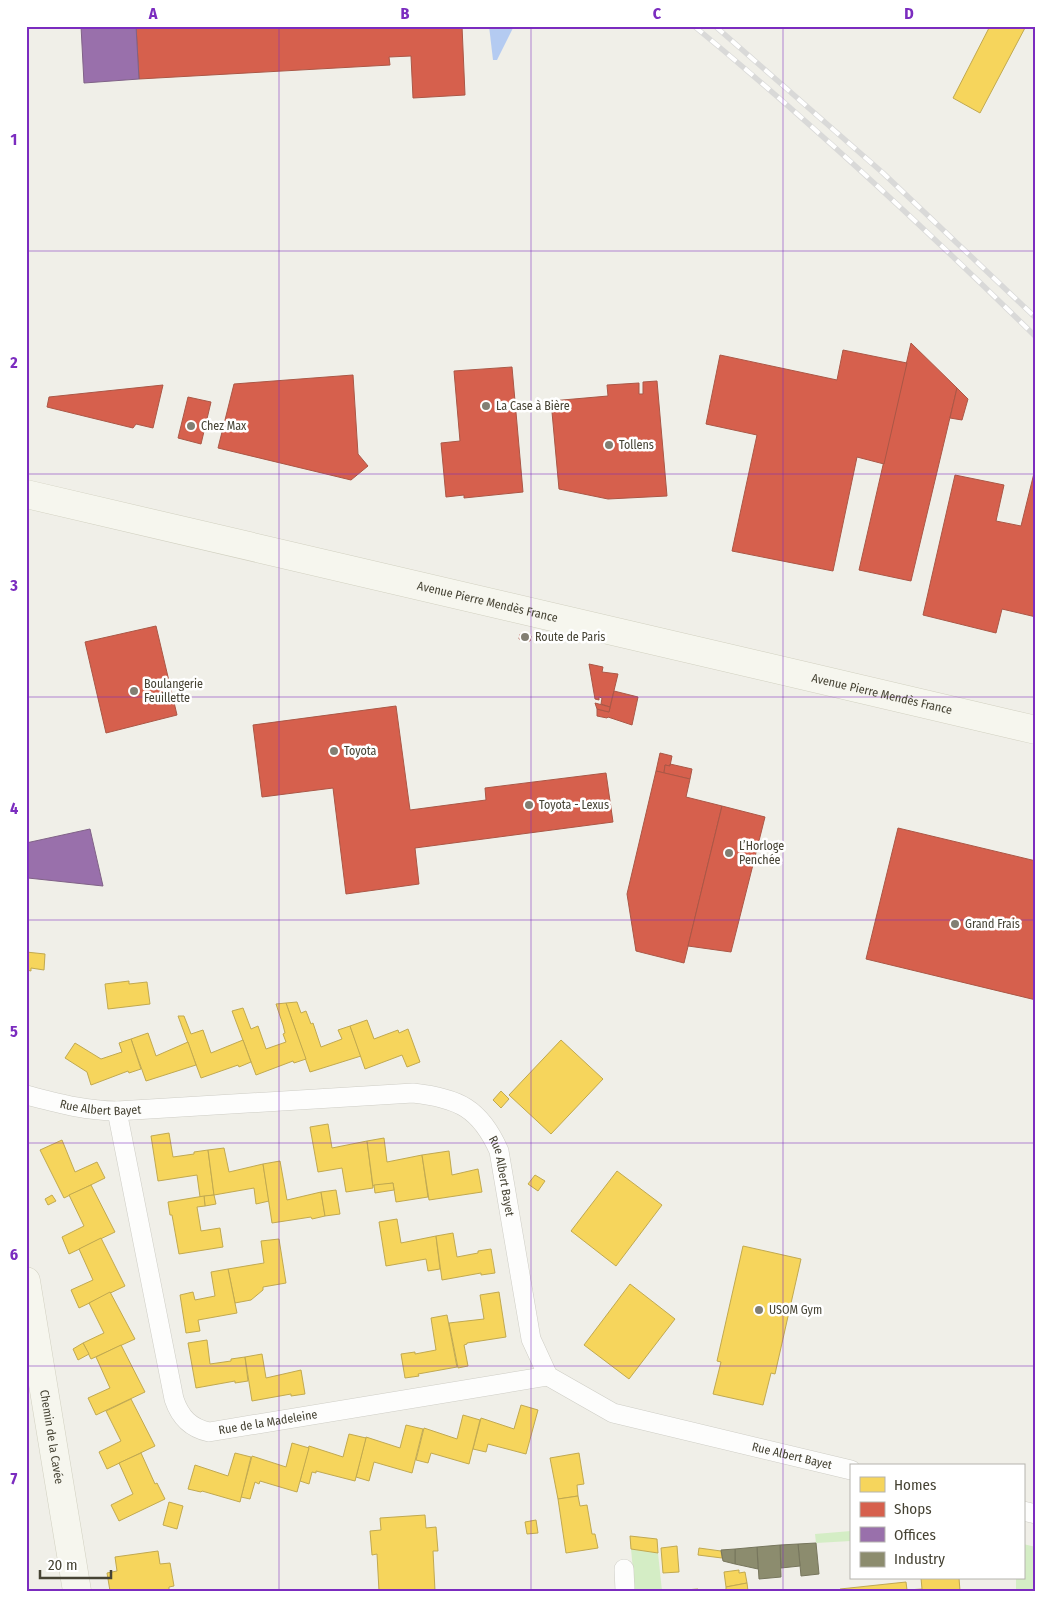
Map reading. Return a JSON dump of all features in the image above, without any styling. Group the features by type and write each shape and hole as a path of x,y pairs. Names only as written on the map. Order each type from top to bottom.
{"main road":[{"name":"Avenue Pierre Mendès France","path":"26,494 1036,730"},
{"name":"Chemin de la Cavée","path":"26,1281 77,1591"}],"street":[{"name":"Rue Albert Bayet","path":"26,1095 97,1111 414,1093 450,1099 467,1108 491,1133 499,1151 531,1339 548,1376 613,1413 850,1470"},
{"name":"Rue de la Madeleine","path":"117,1111 174,1399 179,1413 188,1423 200,1430 209,1432 548,1376"},
{"path":"624,1569 625,1591"}],"green space":[{"path":"850,1531 850,1541 816,1543 815,1534"},
{"path":"1024,1544 1036,1547 1036,1591 1016,1591 1016,1580 1024,1580"},
{"path":"631,1549 658,1553 662,1591 635,1591"}],"water":[{"path":"489,26 514,26 497,60 493,60"}],"building: Homes":[{"path":"990,26 1026,26 980,113 953,98"},
{"path":"26,952 45,954 44,970 31,968 31,971 27,970 26,979"},
{"path":"129,981 129,984 147,982 150,1004 108,1009 105,984"},
{"path":"297,1002 301,1013 306,1011 311,1024 313,1023 321,1047 342,1039 338,1030 350,1026 361,1056 310,1072 286,1003"},
{"path":"286,1003 306,1059 294,1063 293,1061 256,1075 232,1011 243,1008 251,1029 258,1026 266,1049 286,1042 276,1004"},
{"path":"178,1016 184,1016 191,1034 203,1030 211,1053 243,1040 251,1062 201,1078"},
{"path":"367,1020 374,1039 398,1030 399,1033 408,1029 420,1062 407,1067 402,1055 365,1069 350,1026"},
{"path":"148,1033 156,1056 188,1042 196,1065 146,1081 131,1039"},
{"path":"131,1039 141,1069 129,1073 128,1071 91,1085 87,1072 65,1058 75,1043 101,1059 122,1052 119,1043"},
{"path":"561,1040 603,1079 551,1134 509,1095"},
{"path":"501,1091 509,1099 501,1108 493,1100"},
{"path":"328,1124 332,1148 367,1141 373,1188 346,1192 342,1168 318,1172 310,1127"},
{"path":"169,1133 173,1157 208,1150 214,1195 200,1197 197,1175 158,1181 151,1136"},
{"path":"384,1138 387,1162 422,1155 428,1197 396,1202 393,1183 373,1186 367,1141"},
{"path":"62,1140 75,1172 97,1162 105,1178 64,1198 40,1150"},
{"path":"224,1148 229,1172 263,1164 269,1201 256,1204 254,1188 214,1195 208,1150"},
{"path":"449,1151 452,1175 478,1169 482,1192 429,1200 422,1155"},
{"path":"280,1161 287,1200 321,1192 325,1216 272,1223 263,1164"},
{"path":"617,1171 662,1205 616,1266 571,1231"},
{"path":"535,1175 545,1181 538,1191 528,1184"},
{"path":"393,1183 394,1190 375,1193 374,1185"},
{"path":"91,1185 115,1232 69,1254 62,1237 84,1226 69,1195"},
{"path":"336,1190 340,1214 325,1216 321,1192"},
{"path":"52,1195 56,1201 48,1205 45,1199"},
{"path":"214,1195 216,1204 205,1206 204,1196"},
{"path":"204,1196 205,1206 197,1207 201,1231 220,1228 223,1247 179,1254 168,1202"},
{"path":"397,1219 401,1243 436,1236 440,1269 428,1271 426,1259 386,1266 379,1222"},
{"path":"453,1233 457,1257 491,1249 495,1273 481,1275 481,1273 442,1280 436,1236"},
{"path":"101,1238 125,1286 79,1308 71,1290 93,1280 79,1249"},
{"path":"279,1239 286,1283 263,1287 263,1290 251,1300 235,1303 228,1269 264,1263 261,1241"},
{"name":"USOM Gym","path":"743,1246 801,1259 775,1374 771,1373 763,1405 713,1394 721,1362 717,1361"},
{"path":"228,1269 237,1313 198,1320 200,1331 186,1333 180,1295 193,1292 195,1300 215,1296 211,1272"},
{"path":"630,1284 675,1319 629,1379 584,1345"},
{"path":"110,1292 135,1339 91,1359 83,1343 104,1333 89,1303"},
{"path":"499,1292 506,1337 467,1343 464,1345 468,1366 458,1368 449,1323 484,1319 480,1295"},
{"path":"447,1315 457,1367 405,1378 401,1354 415,1352 415,1354 436,1350 431,1318"},
{"path":"207,1340 210,1364 245,1357 248,1381 235,1383 235,1381 196,1388 188,1343"},
{"path":"83,1343 89,1354 78,1360 73,1349"},
{"path":"121,1345 145,1392 96,1415 88,1398 110,1388 96,1357"},
{"path":"262,1354 266,1378 301,1370 305,1394 291,1396 291,1394 252,1401 245,1357"},
{"path":"131,1399 155,1446 107,1469 99,1452 121,1441 106,1411"},
{"path":"521,1405 538,1410 526,1454 488,1444 486,1452 473,1449 481,1418 514,1429"},
{"path":"463,1415 480,1420 469,1464 431,1453 428,1463 416,1460 424,1428 457,1439"},
{"path":"406,1425 423,1429 412,1473 374,1462 369,1481 356,1477 366,1437 400,1448"},
{"path":"349,1434 366,1438 355,1481 316,1471 316,1473 312,1472 309,1484 300,1481 309,1446 343,1457"},
{"path":"292,1443 309,1448 297,1492 260,1481 259,1484 255,1482 250,1499 241,1497 252,1456 286,1467"},
{"path":"141,1453 155,1484 157,1483 165,1499 119,1521 111,1505 133,1494 119,1463"},
{"path":"235,1453 251,1457 240,1502 188,1489 195,1465 228,1476"},
{"path":"579,1453 584,1484 577,1485 578,1496 558,1499 550,1458"},
{"path":"578,1496 580,1506 587,1505 592,1534 595,1534 598,1548 566,1553 558,1499"},
{"path":"169,1502 183,1506 177,1529 163,1525"},
{"path":"425,1515 426,1528 436,1527 438,1551 433,1551 435,1591 379,1591 377,1554 372,1555 370,1531 381,1530 380,1518"},
{"path":"536,1520 538,1533 527,1534 525,1522"},
{"path":"630,1536 657,1539 658,1553 631,1549"},
{"path":"677,1546 679,1572 663,1573 661,1548"},
{"path":"699,1548 721,1551 722,1558 698,1555"},
{"path":"158,1551 160,1564 170,1563 174,1586 169,1587 169,1591 110,1591 107,1573 117,1571 115,1557"},
{"path":"739,1570 739,1573 745,1572 747,1583 726,1587 724,1572"},
{"path":"921,1580 959,1580 960,1591 840,1591 840,1589 906,1582 907,1590 922,1589"},
{"path":"747,1583 748,1591 726,1591 726,1587"},
{"path":"698,1589 698,1591 672,1591"}],"building: Shops":[{"path":"136,26 462,26 465,95 413,98 411,56 389,57 390,65 139,79"},
{"path":"911,343 957,388 911,581 859,570"},
{"path":"843,350 907,363 884,464 857,457 833,571 732,551 757,435 706,424 720,355 837,380"},
{"name":"La Case à Bière","path":"512,367 523,492 464,498 464,495 446,497 441,443 460,441 454,371"},
{"path":"353,375 358,454 368,466 351,480 218,448 234,384"},
{"name":"Tollens","path":"657,381 667,496 608,499 559,489 551,401 608,396 607,385 639,383 639,394 643,394 643,382"},
{"path":"163,385 153,428 136,424 133,428 47,407 49,397"},
{"path":"957,388 968,399 962,420 950,418"},
{"path":"188,397 211,402 201,444 178,438"},
{"path":"1036,465 1036,617 1002,609 996,633 923,615 955,475 1004,485 996,521 1021,526"},
{"name":"Boulangerie Feuillette","path":"156,626 177,715 106,733 85,642"},
{"name":"Route de Paris","path":"520,634 531,636 530,641 519,639"},
{"path":"589,664 603,667 602,672 618,674 610,707 601,704 602,698 599,697 599,700 595,699"},
{"path":"614,691 638,697 632,725 608,717 597,716 597,709 609,712"},
{"path":"595,703 610,707 609,712 597,709"},
{"name":"Toyota - Lexus","path":"396,706 410,810 486,800 485,788 606,773 613,822 415,848 419,884 346,894 333,788 262,797 253,725"},
{"path":"660,753 672,756 670,766 665,765 664,773 656,771"},
{"path":"670,764 692,769 690,779 664,773 665,765 670,766"},
{"path":"656,771 690,779 686,797 722,806 684,963 636,951 627,894"},
{"path":"722,806 765,817 731,952 688,946"},
{"name":"Grand Frais","path":"898,828 1036,861 1036,1000 866,959"}],"building: Offices":[{"path":"81,26 136,26 139,79 84,83"},
{"path":"90,829 103,886 28,878 26,843"}],"building: Industry":[{"path":"816,1543 819,1574 801,1576 798,1544"},
{"path":"798,1544 800,1566 781,1568 780,1545"},
{"path":"780,1545 781,1577 759,1579 757,1547"},
{"path":"757,1547 758,1569 735,1564 735,1549"},
{"path":"735,1549 735,1564 723,1561 721,1550"}],"railway":[{"path":"694,26 868,178 1036,337"},
{"path":"715,26 883,173 1036,318"}],"place":[{"name":"La Case à Bière","path":"486,406"},
{"name":"Chez Max","path":"191,426"},
{"name":"Tollens","path":"609,445"},
{"name":"Route de Paris","path":"525,637"},
{"name":"Boulangerie Feuillette","path":"134,691"},
{"name":"Toyota","path":"334,751"},
{"name":"Toyota - Lexus","path":"529,805"},
{"name":"L’Horloge Penchée","path":"729,853"},
{"name":"Grand Frais","path":"955,924"},
{"name":"USOM Gym","path":"759,1310"}]}
